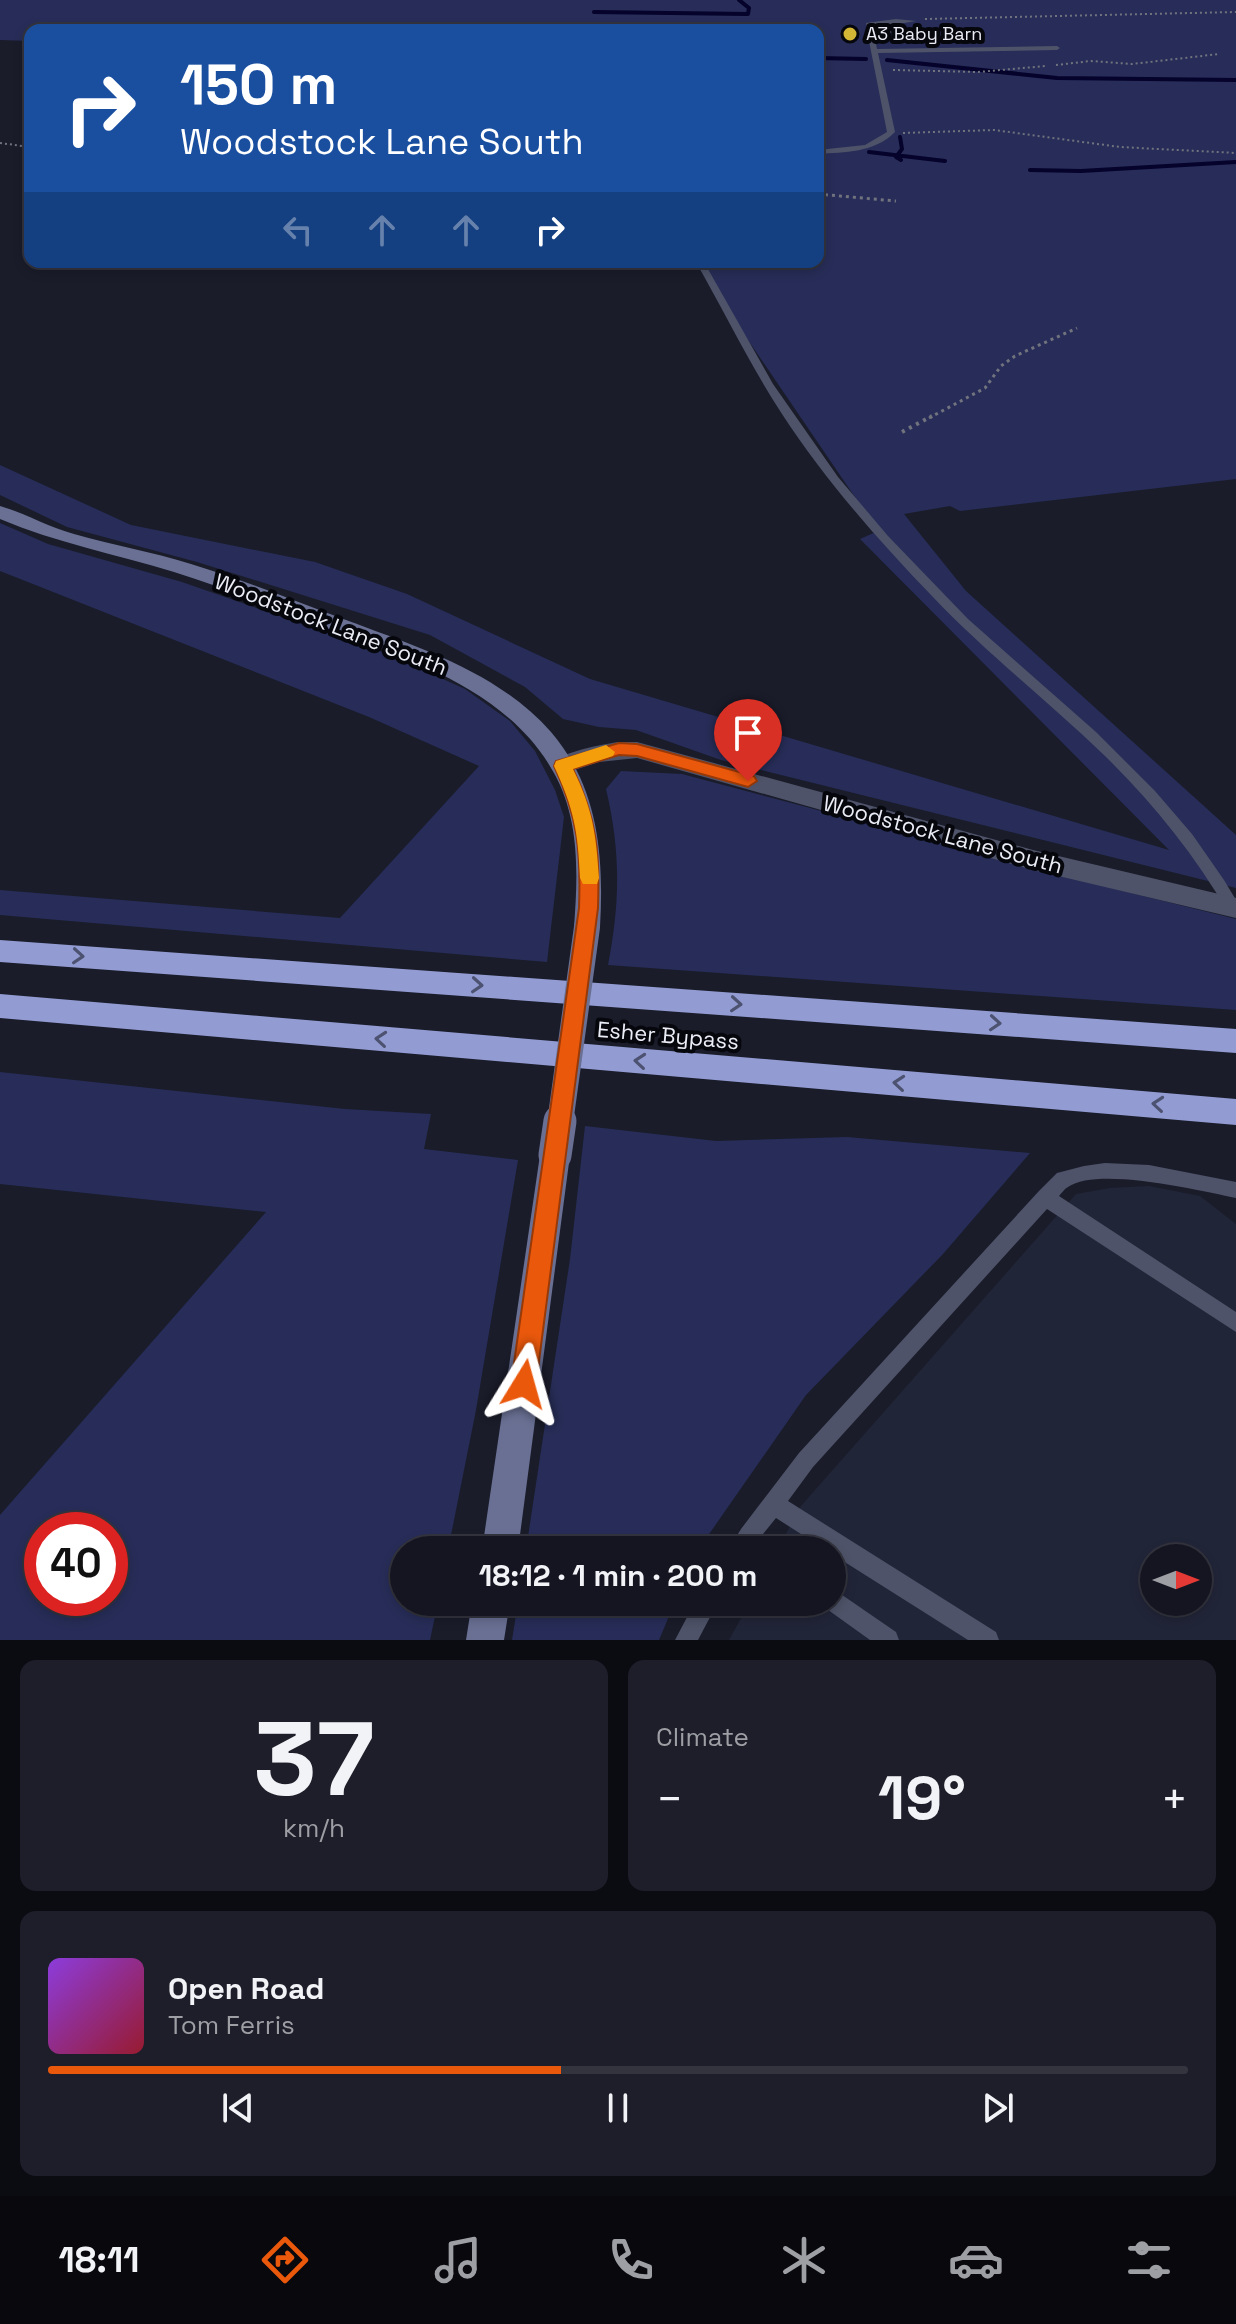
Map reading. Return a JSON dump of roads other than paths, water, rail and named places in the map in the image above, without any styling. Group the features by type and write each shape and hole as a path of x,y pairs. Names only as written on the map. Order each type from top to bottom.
{"highway":[{"name":"Esher Bypass","path":"0,951 1236,1041"},
{"name":"Esher Bypass","path":"0,1006 1236,1112"}],"street":[{"name":"Woodstock Lane South","path":"0,512 55,535 164,562 412,651 457,673 502,701 542,737 562,766 593,754 619,749 637,750 1033,860 1235,908"},
{"path":"502,1536 587,927 590,859 587,828 578,798 562,766"},
{"path":"485,1640 489,1616"}],"lane":[{"path":"870,39 892,31 896,21"},
{"path":"824,151 882,143 891,132 869,23 913,21"},
{"path":"874,51 1057,48"},
{"path":"703,268 768,385 832,475 884,540 967,625 1093,737 1212,868 1235,908"},
{"path":"749,1536 806,1460 1063,1179 1089,1170 1162,1177 1236,1190"},
{"path":"1045,1197 1236,1323"},
{"path":"773,1504 988,1640"},
{"path":"846,1609 888,1640"},
{"path":"686,1640 699,1616"}],"waterway":[{"path":"594,12 748,14 749,8 739,0"},
{"path":"824,58 866,59"},
{"path":"887,60 1057,78 1236,80"},
{"path":"897,155 902,149 900,137"},
{"path":"869,152 897,155"},
{"path":"897,155 945,161"},
{"path":"897,155 901,160"},
{"path":"1030,170 1081,171 1236,162"}],"place":[{"name":"A3 Baby Barn","path":"850,34"}]}
